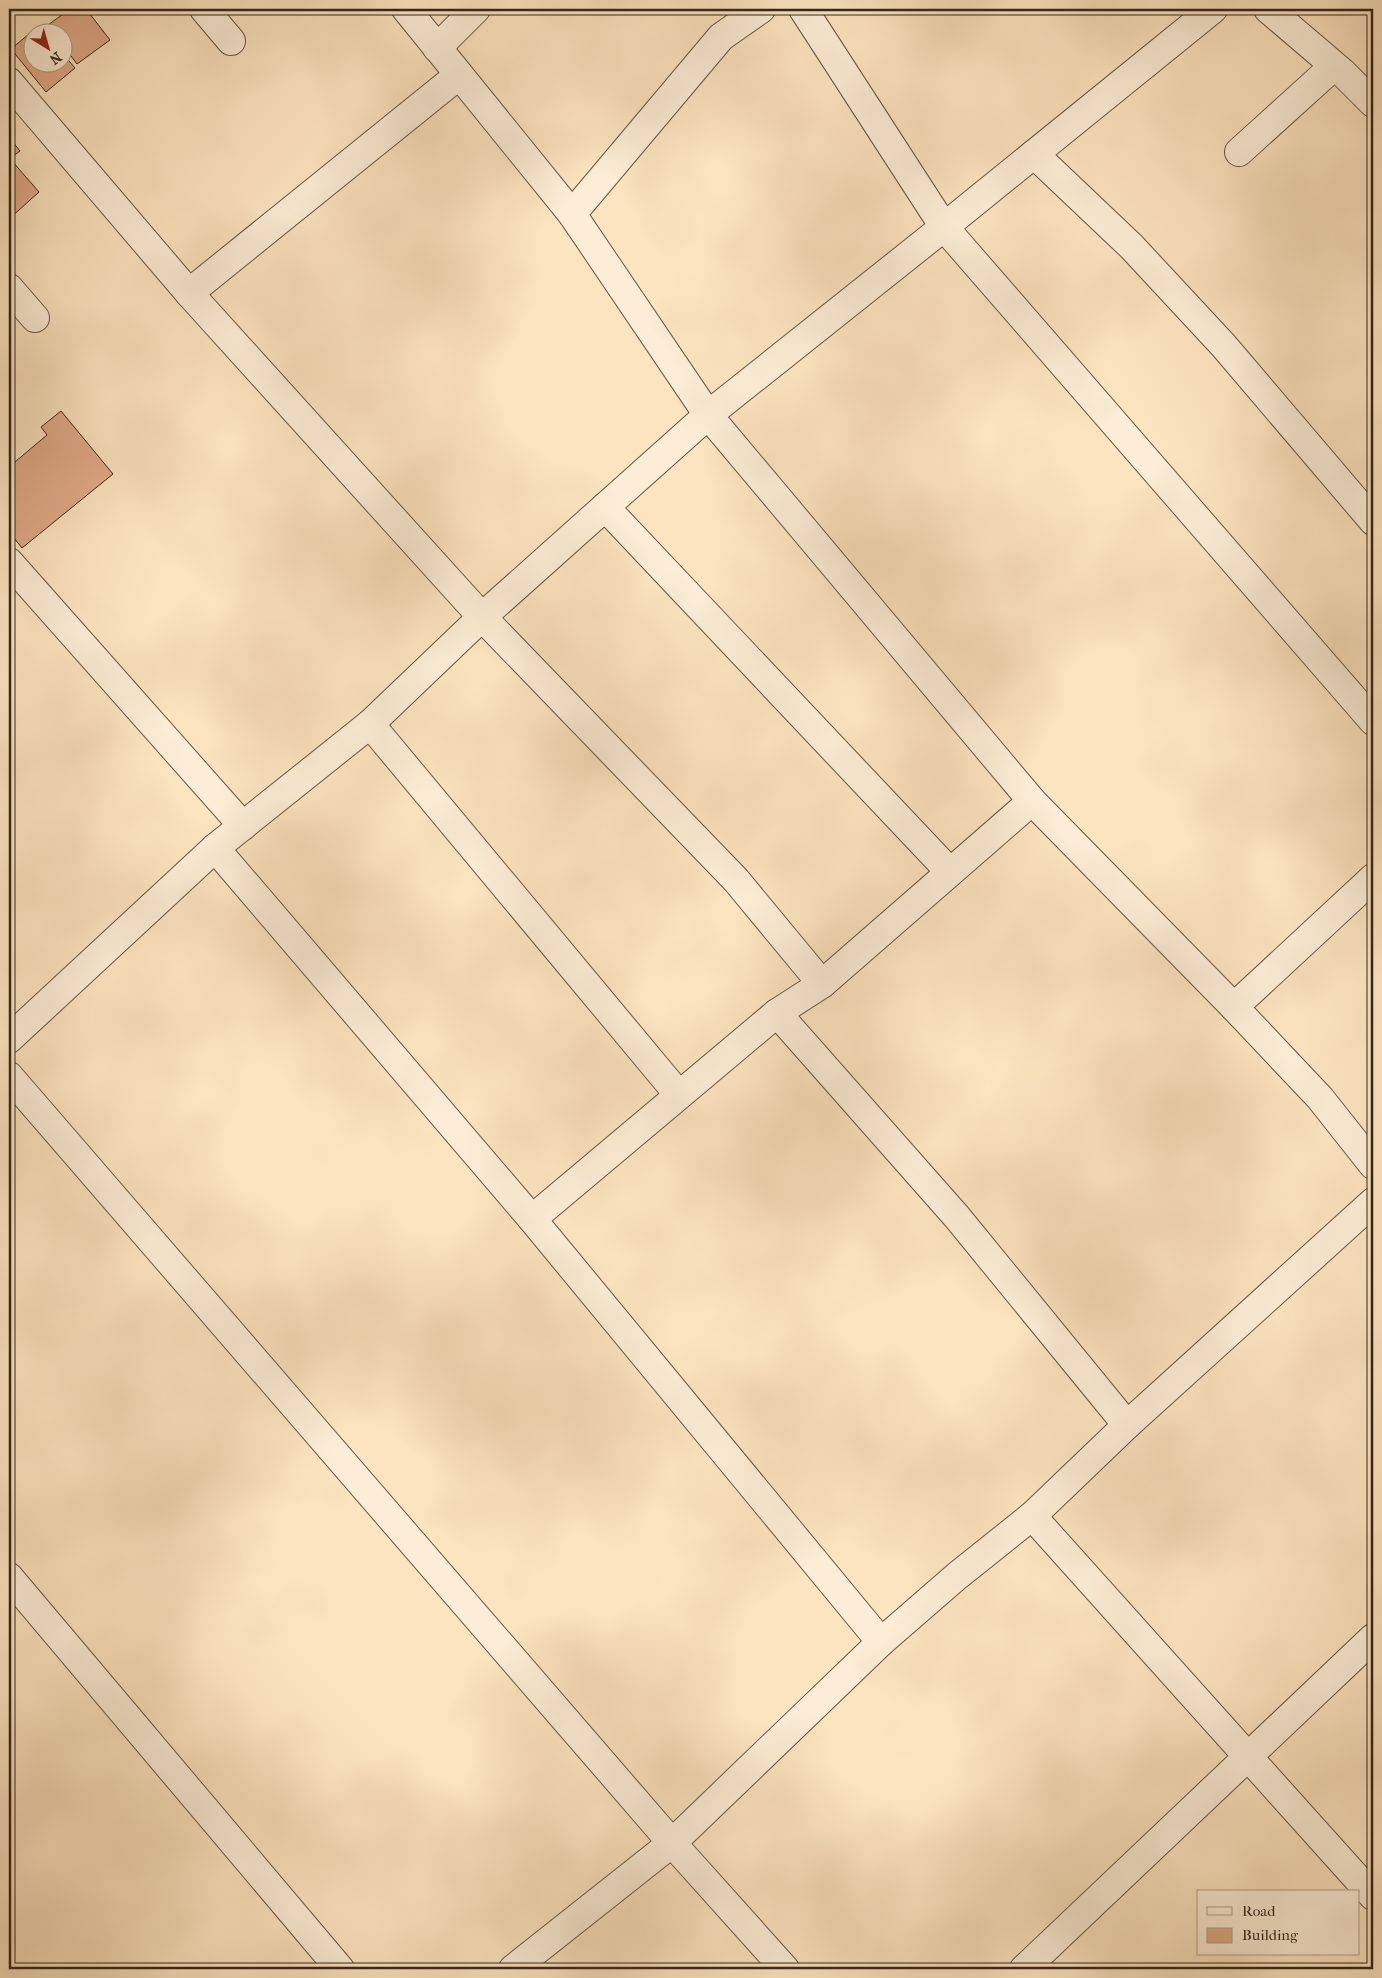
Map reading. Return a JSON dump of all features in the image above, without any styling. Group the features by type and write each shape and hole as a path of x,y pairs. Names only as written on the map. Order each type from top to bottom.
{"street":[{"path":"204,9 232,41"},
{"path":"406,9 572,214 708,415 1032,801 1234,1007 1320,1098 1373,1165"},
{"path":"437,48 476,9"},
{"path":"572,214 721,37 761,9"},
{"path":"804,9 944,227 1373,721"},
{"path":"9,1038 215,848 370,724 482,616 708,415 1213,9"},
{"path":"1268,9 1334,66 1373,103"},
{"path":"1239,152 1334,66"},
{"path":"189,293 459,75"},
{"path":"9,82 189,293 482,616 736,880 822,984"},
{"path":"1034,154 1132,247 1224,346 1373,521"},
{"path":"9,288 35,318"},
{"path":"605,507 950,872"},
{"path":"9,562 243,826"},
{"path":"370,724 679,1095"},
{"path":"532,1219 777,1013 822,984 1032,801"},
{"path":"215,848 532,1219 881,1642"},
{"path":"1234,1007 1373,878"},
{"path":"777,1013 957,1217 1127,1425"},
{"path":"9,1076 672,1843 785,1969"},
{"path":"513,1969 672,1843 881,1642 957,1576 1032,1516 1127,1425 1373,1202"},
{"path":"1032,1516 1373,1896"},
{"path":"9,1577 340,1969"},
{"path":"1024,1969 1373,1638"}],"building":[{"path":"70,9 86,9 110,40 77,64 72,57 72,22 52,22"},
{"path":"22,40 22,63 11,49"},
{"path":"30,72 70,72 46,92"},
{"path":"9,137 20,151 9,159"},
{"path":"12,161 39,192 9,219 9,164"},
{"path":"61,411 113,474 22,548 9,532 9,489 14,485 9,479 14,473 9,467 47,435 41,427"}]}
